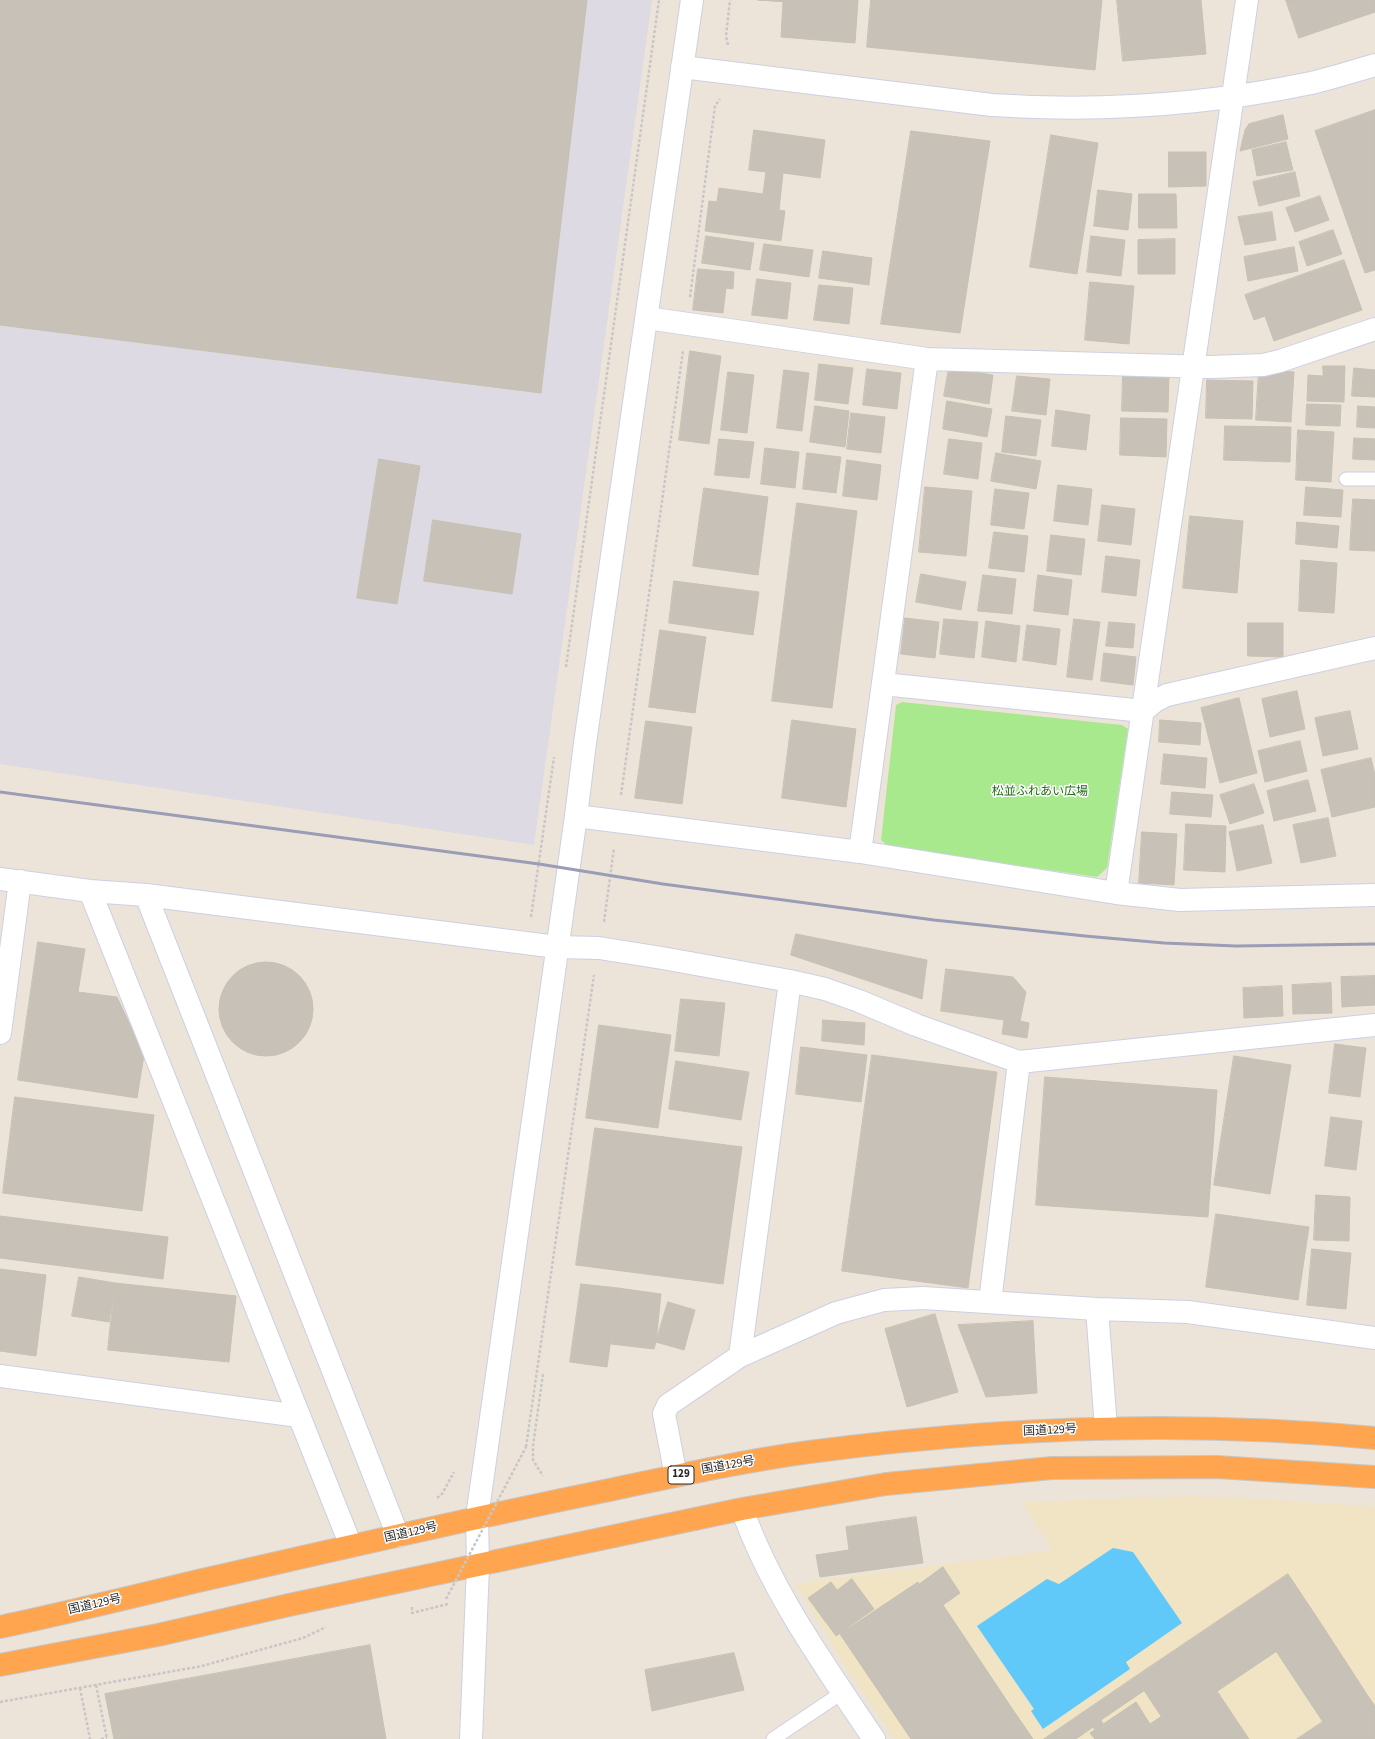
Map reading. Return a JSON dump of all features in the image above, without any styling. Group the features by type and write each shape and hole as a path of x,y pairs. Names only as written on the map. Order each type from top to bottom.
{"highway":[{"name":"国道129号","path":"0,1627 477,1517 676,1476 806,1452 986,1434 1106,1428 1218,1429 1327,1433 1375,1438"},
{"path":"0,1665 158,1635 288,1605 742,1509 886,1484 1052,1468 1217,1466 1375,1476"}],"street":[{"path":"471,1739 478,1566 477,1517 576,816 586,735 692,0"},
{"path":"1116,893 1247,0"},
{"path":"682,67 992,105 1037,108 1125,107 1233,97 1312,82 1375,65"},
{"path":"647,318 927,359 1193,365 1211,367 1263,365 1298,356 1375,329"},
{"path":"860,852 927,359"},
{"path":"883,684 1143,711 1155,701 1167,695 1375,648"},
{"path":"576,816 860,852 1116,893 1180,900 1375,895"},
{"path":"0,1033 10,880 90,891 146,895 557,947 599,948 790,981 825,989 852,998 916,1025 1019,1062 1375,1025"},
{"path":"90,891 351,1546"},
{"path":"146,895 398,1536"},
{"path":"740,1356 790,981"},
{"path":"990,1302 1019,1062"},
{"path":"676,1476 664,1414 668,1405 740,1356 836,1313 884,1300 923,1298 1098,1309 1188,1312 1375,1338"},
{"path":"1098,1309 1106,1428"},
{"path":"0,1376 299,1416"},
{"path":"742,1509 761,1556 790,1611 874,1739"}],"lane":[{"path":"1346,479 1375,479"},
{"path":"773,1739 843,1692"}],"path":[{"path":"566,671 659,0"},
{"path":"730,0 726,42 732,50"},
{"path":"689,304 716,106 721,98"},
{"path":"603,927 684,346"},
{"path":"531,919 555,749"},
{"path":"446,1599 526,1447 594,973 598,969"},
{"path":"543,1374 533,1446 534,1460 543,1476"},
{"path":"439,1599 454,1596"},
{"path":"408,1605 416,1603"},
{"path":"412,1613 449,1604"},
{"path":"0,1702 202,1666 303,1638 328,1626"},
{"path":"96,1685 107,1738 101,1739"},
{"path":"80,1688 90,1739"}],"shaded area":[{"path":"0,0 652,0 534,845 0,764"},
{"path":"1190,1496 1279,1500 1375,1507 1375,1739 895,1739 849,1672 796,1584 1053,1550 1024,1507 1024,1502"}],"green space":[{"name":"松並ふれあい広場","path":"902,702 1122,725 1128,729 1107,868 1097,877 889,847 881,840 896,705"}],"water":[{"path":"1113,1548 1133,1552 1182,1623 1126,1662 1130,1669 1043,1729 1031,1711 1034,1709 977,1626 1047,1579 1059,1584"}],"building":[{"path":"0,0 587,0 541,393 0,325"},
{"path":"758,0 858,0 855,43 781,37 783,2"},
{"path":"871,0 1102,0 1095,70 867,47"},
{"path":"1117,0 1201,0 1206,54 1123,61"},
{"path":"1286,0 1375,0 1375,12 1299,38"},
{"path":"1375,110 1375,270 1365,273 1315,131"},
{"path":"1283,115 1288,139 1240,151 1245,130 1249,124"},
{"path":"754,130 825,140 820,178 783,173 779,210 785,211 781,241 705,231 709,201 717,202 719,188 763,194 766,172 749,170"},
{"path":"911,131 990,141 960,333 881,324"},
{"path":"1051,135 1098,143 1077,274 1030,267"},
{"path":"1286,142 1293,170 1257,176 1252,150"},
{"path":"1169,152 1206,152 1206,186 1169,187"},
{"path":"1295,172 1300,196 1259,206 1253,182"},
{"path":"1098,190 1132,194 1128,230 1094,226"},
{"path":"1139,194 1176,194 1177,228 1139,228"},
{"path":"1320,196 1329,220 1295,232 1286,208"},
{"path":"1272,212 1276,240 1245,245 1238,217"},
{"path":"1333,230 1342,254 1307,266 1299,242"},
{"path":"706,236 754,243 750,270 702,263"},
{"path":"1091,236 1125,240 1121,276 1087,272"},
{"path":"1175,239 1175,274 1138,274 1138,240"},
{"path":"764,244 813,250 809,277 760,270"},
{"path":"1294,247 1298,271 1248,281 1244,257"},
{"path":"823,251 872,258 869,285 819,278"},
{"path":"1344,260 1362,310 1274,341 1265,316 1254,320 1245,295"},
{"path":"698,269 734,272 733,289 726,288 723,313 693,310"},
{"path":"757,279 791,283 787,319 752,315"},
{"path":"1090,282 1134,286 1129,344 1085,340"},
{"path":"819,285 853,288 849,324 814,320"},
{"path":"690,351 721,356 709,444 679,440"},
{"path":"819,364 853,368 848,404 815,400"},
{"path":"1323,366 1345,366 1344,402 1307,401 1308,375 1323,376"},
{"path":"949,368 993,375 989,404 944,396"},
{"path":"1354,368 1375,370 1375,397 1352,396"},
{"path":"867,369 901,373 897,409 863,405"},
{"path":"1259,369 1294,372 1291,422 1256,420"},
{"path":"784,370 809,373 802,431 777,428"},
{"path":"728,372 754,375 747,433 721,430"},
{"path":"1123,373 1169,374 1168,412 1122,411"},
{"path":"1017,376 1050,379 1046,415 1012,411"},
{"path":"1207,380 1253,381 1252,419 1206,418"},
{"path":"947,401 992,409 987,437 943,429"},
{"path":"1307,404 1341,405 1340,426 1306,425"},
{"path":"815,406 849,411 845,447 810,442"},
{"path":"1358,406 1375,407 1375,428 1357,427"},
{"path":"1056,410 1090,415 1086,450 1052,446"},
{"path":"851,413 885,417 881,453 847,449"},
{"path":"1006,416 1041,420 1036,456 1002,452"},
{"path":"1121,418 1167,419 1166,457 1120,455"},
{"path":"1225,426 1291,427 1290,462 1224,460"},
{"path":"1298,430 1334,432 1331,482 1296,480"},
{"path":"1354,438 1375,439 1375,460 1353,459"},
{"path":"719,439 754,442 749,478 715,475"},
{"path":"949,439 982,443 978,479 944,474"},
{"path":"765,448 799,452 795,488 761,484"},
{"path":"807,453 841,457 836,493 803,489"},
{"path":"996,453 1041,461 1036,489 991,481"},
{"path":"379,459 420,466 397,604 357,598"},
{"path":"847,460 881,465 877,500 843,496"},
{"path":"1058,485 1092,489 1088,525 1054,521"},
{"path":"925,487 972,491 966,556 919,552"},
{"path":"1306,487 1343,490 1341,517 1304,515"},
{"path":"704,488 768,497 758,575 693,566"},
{"path":"995,489 1029,493 1024,529 991,525"},
{"path":"1353,499 1375,500 1375,551 1350,550"},
{"path":"797,503 857,511 832,708 772,701"},
{"path":"1102,505 1135,509 1131,545 1098,541"},
{"path":"1190,516 1243,521 1237,593 1183,588"},
{"path":"433,520 521,534 512,594 424,581"},
{"path":"1297,522 1339,526 1337,548 1296,544"},
{"path":"994,532 1028,536 1024,572 989,568"},
{"path":"1051,535 1085,539 1081,575 1047,571"},
{"path":"1106,556 1140,560 1136,596 1102,592"},
{"path":"1301,560 1337,563 1334,613 1299,611"},
{"path":"921,574 966,582 961,610 916,602"},
{"path":"983,575 1016,579 1012,614 978,611"},
{"path":"1038,575 1072,580 1068,615 1034,611"},
{"path":"674,581 759,592 753,635 669,623"},
{"path":"905,618 939,622 935,658 901,654"},
{"path":"944,619 978,622 974,658 940,654"},
{"path":"1074,619 1100,622 1092,680 1067,677"},
{"path":"986,621 1020,626 1016,662 982,657"},
{"path":"1109,622 1135,624 1133,648 1106,646"},
{"path":"1248,623 1283,623 1283,657 1248,656"},
{"path":"1027,625 1060,629 1056,665 1023,660"},
{"path":"660,630 706,637 695,713 649,707"},
{"path":"1104,653 1136,657 1133,685 1101,681"},
{"path":"1297,691 1305,729 1270,737 1262,699"},
{"path":"1239,698 1257,773 1220,783 1201,708"},
{"path":"1350,711 1358,749 1323,756 1315,718"},
{"path":"792,720 856,729 846,807 782,798"},
{"path":"1160,720 1201,723 1200,745 1159,742"},
{"path":"646,721 692,727 682,804 635,798"},
{"path":"1300,741 1307,771 1265,782 1258,751"},
{"path":"1164,754 1207,758 1205,788 1161,784"},
{"path":"1371,758 1375,775 1375,807 1332,817 1321,770"},
{"path":"1308,780 1316,811 1274,821 1267,791"},
{"path":"1254,784 1264,813 1230,824 1220,795"},
{"path":"1172,792 1213,795 1211,817 1170,814"},
{"path":"1328,818 1336,856 1301,863 1293,825"},
{"path":"1186,824 1226,826 1225,872 1184,870"},
{"path":"1263,825 1272,863 1237,871 1229,832"},
{"path":"1142,832 1177,834 1174,885 1139,883"},
{"path":"796,934 927,960 922,999 791,955"},
{"path":"38,942 85,949 78,992 117,997 144,1055 137,1098 18,1080"},
{"path":"266,962 284,965 299,976 310,991 313,1009 310,1027 299,1042 284,1053 266,1056 248,1053 233,1042 222,1027 219,1009 222,991 233,976 248,965"},
{"path":"946,969 1013,977 1026,992 1020,1021 1029,1023 1027,1038 1002,1034 1004,1020 941,1011"},
{"path":"1375,976 1375,1005 1342,1007 1341,977"},
{"path":"1331,983 1332,1013 1293,1014 1292,985"},
{"path":"1282,986 1283,1016 1244,1018 1243,988"},
{"path":"681,999 725,1003 719,1056 675,1051"},
{"path":"823,1020 865,1023 864,1045 822,1041"},
{"path":"599,1025 671,1035 658,1128 586,1118"},
{"path":"1335,1044 1366,1048 1360,1097 1329,1093"},
{"path":"801,1047 867,1055 861,1102 796,1094"},
{"path":"872,1055 997,1072 968,1288 842,1271"},
{"path":"1234,1056 1291,1065 1270,1194 1214,1185"},
{"path":"676,1061 749,1072 741,1120 669,1109"},
{"path":"1045,1077 1217,1090 1208,1217 1036,1205"},
{"path":"15,1097 154,1115 142,1211 3,1193"},
{"path":"1331,1117 1362,1121 1356,1170 1325,1166"},
{"path":"595,1128 742,1147 723,1284 576,1265"},
{"path":"1316,1195 1350,1197 1349,1241 1314,1240"},
{"path":"1216,1214 1309,1227 1298,1300 1206,1287"},
{"path":"0,1216 168,1237 163,1279 0,1258"},
{"path":"1312,1249 1351,1253 1346,1309 1307,1305"},
{"path":"0,1269 46,1275 36,1356 0,1351"},
{"path":"79,1277 115,1283 109,1322 72,1316"},
{"path":"115,1283 236,1296 229,1362 108,1350"},
{"path":"581,1284 618,1288 607,1367 570,1362"},
{"path":"618,1288 661,1294 654,1349 611,1344"},
{"path":"668,1302 695,1310 684,1350 656,1342"},
{"path":"935,1314 958,1392 907,1407 885,1329"},
{"path":"1033,1321 1037,1393 986,1397 958,1325"},
{"path":"916,1517 923,1563 820,1577 816,1555 849,1550 846,1527"},
{"path":"943,1567 960,1593 943,1605 1009,1704 1003,1708 1005,1711 1002,1713 1012,1727 999,1736 1001,1739 911,1739 840,1634"},
{"path":"1288,1574 1320,1622 1167,1725 1135,1677"},
{"path":"852,1579 874,1609 836,1636 808,1598 831,1582 837,1590"},
{"path":"1320,1622 1366,1693 1323,1722 1276,1651"},
{"path":"370,1645 386,1739 114,1739 105,1694"},
{"path":"734,1653 744,1690 652,1711 645,1670"},
{"path":"1135,1677 1145,1690 1101,1720 1103,1724 1095,1730 1093,1727 1076,1739 1044,1739"},
{"path":"1217,1691 1249,1739 1229,1739 1204,1700"},
{"path":"1366,1693 1375,1706 1375,1739 1297,1739"},
{"path":"1204,1700 1229,1739 1095,1739 1090,1733 1136,1702 1150,1724 1162,1716 1167,1725"},
{"path":"1009,1704 1033,1739 1001,1739 999,1736 1012,1727 1002,1713 1005,1711 1003,1708"}],"railway":[{"path":"0,792 539,864 663,884 934,920 1164,943 1236,946 1375,944"}]}
